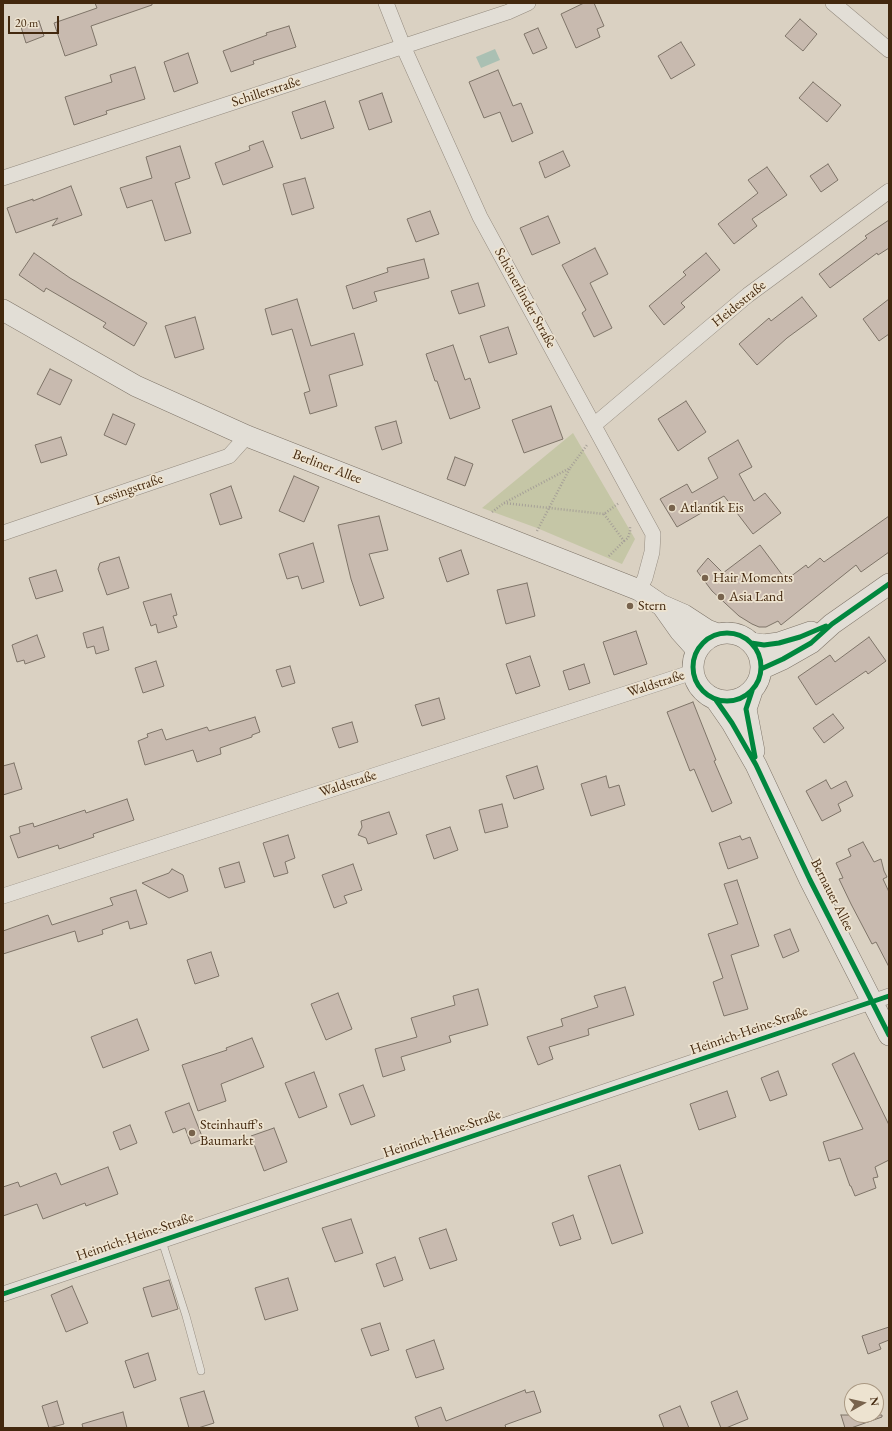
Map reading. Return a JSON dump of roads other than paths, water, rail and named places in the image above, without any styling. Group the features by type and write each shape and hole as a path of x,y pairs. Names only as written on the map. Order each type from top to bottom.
{"main road":[{"name":"Berliner Allee","path":"3,310 136,386 247,436 639,590 661,605 684,615 707,630 718,634"},
{"path":"761,669 783,659 811,643 832,624 889,584"},
{"name":"Berliner Allee","path":"661,605 680,631 697,650"},
{"path":"751,643 764,645 779,643 800,637 832,624"},
{"path":"727,633 736,634 751,643 757,651 761,669 760,677 752,691 744,697 726,701 716,700 700,688 695,680 693,672 697,650 702,643 718,634 727,633"},
{"name":"Bernauer Allee","path":"752,691 746,709 756,765"},
{"name":"Bernauer Allee","path":"716,700 732,723 756,765 810,880 881,999 889,1035"}],"street":[{"name":"Schönerlinder Straße","path":"386,3 403,46 480,217 634,496 653,534 652,552 645,578 639,590"},
{"name":"Schillerstraße","path":"3,178 508,12 528,3"},
{"path":"833,3 889,50"},
{"name":"Heidestraße","path":"594,425 748,295 889,191"},
{"name":"Lessingstraße","path":"3,533 229,456 247,436"},
{"name":"Waldstraße","path":"3,896 693,672"},
{"name":"Heinrich-Heine-Straße","path":"3,1294 881,999"}],"lane":[{"path":"162,1241 186,1316 201,1371"}],"place":[{"name":"Atlantik Eis","path":"672,508"},
{"name":"Hair Moments","path":"705,578"},
{"name":"Asia Land","path":"721,597"},
{"name":"Stern","path":"630,606"},
{"name":"Steinhauff's Baumarkt","path":"192,1133"}]}
